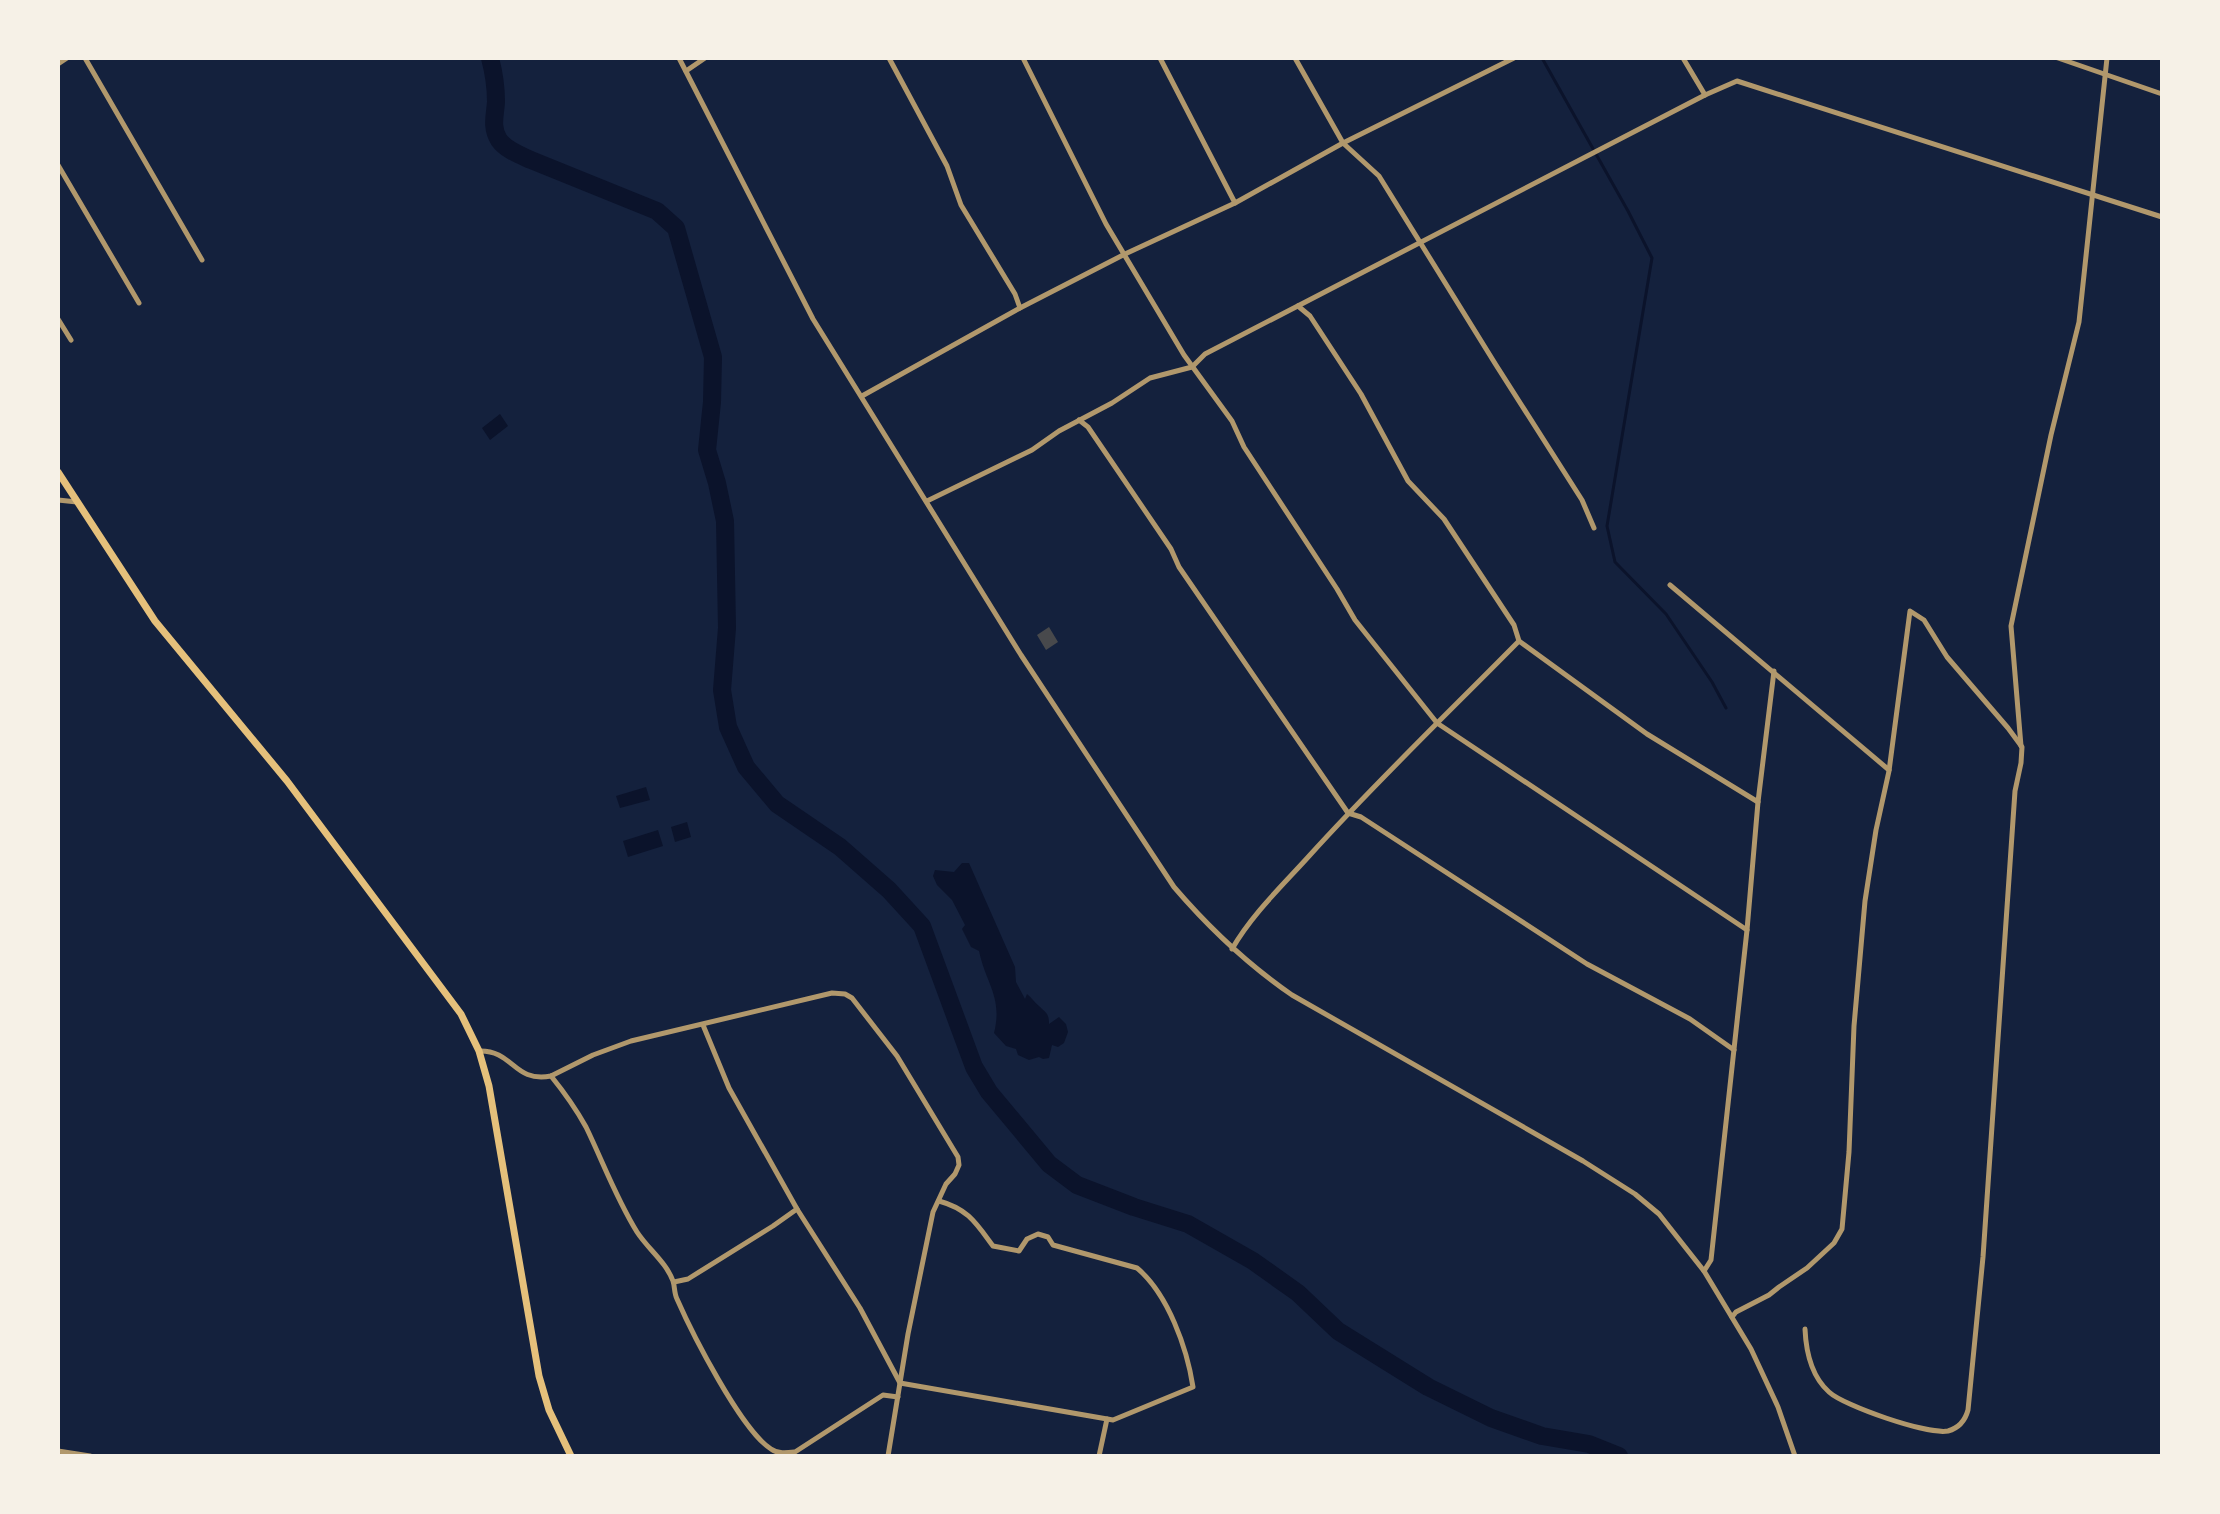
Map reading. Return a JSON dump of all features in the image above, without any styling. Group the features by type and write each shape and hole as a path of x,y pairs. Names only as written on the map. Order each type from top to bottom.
{"main road":[{"path":"58,472 155,621 287,781 461,1014 479,1051 492,1100 539,1376 549,1410 571,1456"}],"street":[{"path":"58,64 67,58"},
{"path":"85,58 202,260"},
{"path":"679,58 813,319 1021,655 1174,887 1232,949 1292,995 1583,1161 1635,1194 1659,1214 1704,1271 1751,1349 1768,1384 1795,1456"},
{"path":"686,71 705,58"},
{"path":"889,58 947,166 961,205 1015,294 1020,308"},
{"path":"1023,58 1096,205 1192,367 1232,421 1244,447 1355,620 1437,723 1747,930"},
{"path":"1160,58 1235,203"},
{"path":"1295,58 1343,143 1379,176 1582,500 1594,528"},
{"path":"862,396 1020,308 1125,254 1235,203 1343,143 1514,58"},
{"path":"1683,58 1705,95"},
{"path":"2058,58 2162,94"},
{"path":"1805,1329 1805,1344 1813,1373 1830,1394 1926,1431 1944,1432 1957,1428 1965,1419 1983,1257 2015,791 2022,747 2011,626 2051,435 2079,322 2107,58"},
{"path":"927,501 1032,450 1150,378 1192,367 1205,354 1737,81 2162,217"},
{"path":"58,165 139,303"},
{"path":"1298,306 1310,316 1361,394 1408,481 1444,519 1514,625 1519,641 1647,734 1758,802"},
{"path":"58,319 71,340"},
{"path":"1079,420 1088,427 1171,549 1179,567 1348,813 1361,817 1587,964 1690,1019 1734,1050"},
{"path":"58,500 77,502"},
{"path":"1670,585 1889,771"},
{"path":"1732,1317 1807,1268 1834,1243 1842,1229 1865,901 1889,771 1910,611 1924,620 1947,657 2022,747"},
{"path":"1232,949 1265,905 1348,813 1519,641"},
{"path":"1704,1271 1711,1260 1774,671"},
{"path":"479,1051 504,1056 523,1074 535,1078 551,1076 593,1055 631,1041 832,993 852,998 897,1056 958,1157 959,1165 933,1212 888,1456"},
{"path":"703,1025 729,1088 797,1209 860,1308 900,1383"},
{"path":"551,1076 585,1126 638,1234 674,1282 675,1295 733,1402 756,1435 772,1450 795,1452 883,1395 898,1397"},
{"path":"900,1383 1113,1420 1193,1387 1179,1330 1147,1276 1137,1268 1053,1245 1048,1237 1038,1234 1027,1239 1019,1251 993,1246 973,1218 954,1205 939,1201"},
{"path":"674,1282 688,1279 797,1209"},
{"path":"1099,1456 1107,1419"},
{"path":"58,1451 90,1456"}],"water":[{"path":"500,414 508,426 490,440 482,428"},
{"path":"646,787 650,800 620,808 616,796"},
{"path":"687,822 691,837 675,842 671,827"},
{"path":"658,830 663,846 628,857 623,841"},
{"path":"962,863 969,863 1015,967 1016,982 1025,999 1027,994 1045,1012 1049,1024 1059,1017 1066,1024 1068,1032 1064,1043 1058,1047 1052,1045 1049,1058 1029,1060 1018,1055 1016,1049 1006,1046 994,1033 995,1000 979,951 971,947 962,929 965,925 952,900 937,885 933,876 935,870 954,872"}],"building":[{"path":"1049,627 1058,642 1046,650 1037,635"}],"waterway":[{"path":"490,58 496,91 494,126 502,144 531,160 657,211 676,228 713,357 707,450 725,521 727,628 722,690 728,727 746,767 777,804 840,847 889,890 922,926 974,1067 989,1092 1049,1164 1077,1185 1188,1224 1253,1261 1298,1293 1338,1331 1428,1387 1491,1418 1542,1436 1589,1444 1619,1456"},
{"path":"1542,58 1652,258 1607,526 1615,562 1666,614 1726,708"}]}
